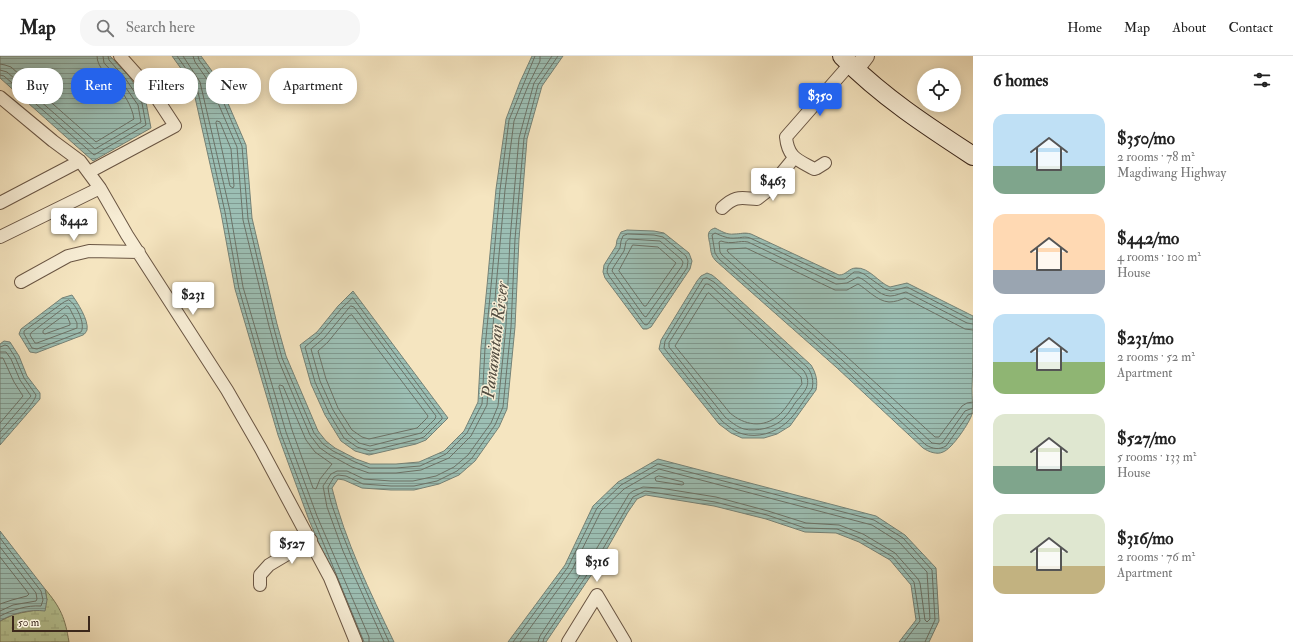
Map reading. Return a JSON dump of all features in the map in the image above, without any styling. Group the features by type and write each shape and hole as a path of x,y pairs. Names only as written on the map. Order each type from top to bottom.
{"main road":[{"path":"854,61 893,101 973,156"}],"street":[{"path":"89,172 175,126 154,94 120,56"},
{"path":"825,163 817,168 814,168 794,158 787,147 786,137 854,61"},
{"path":"0,97 80,162 100,188 127,235 227,390 261,449 330,578 356,642"},
{"path":"722,208 731,200 737,198 757,199 766,192 794,158"},
{"path":"0,203 80,162"},
{"path":"0,237 100,188"},
{"path":"21,282 68,256 89,251 139,252"},
{"path":"260,585 260,575 269,565 311,540"},
{"path":"568,642 597,595 625,642"}],"green space":[{"path":"45,589 62,614 69,642 0,642 0,621 15,614 36,610 47,600"}],"water":[{"path":"0,56 110,56 121,68 71,68 71,104 126,104 126,73 134,84 134,104 146,104 151,128 93,161 29,104 63,104 63,68 12,68 12,89 0,78"},
{"name":"Panamitan River","path":"172,56 201,56 210,68 206,68 206,104 228,104 246,145 252,218 277,324 286,356 318,431 326,441 335,448 356,459 370,464 396,464 419,462 444,451 464,431 478,402 481,347 496,189 506,119 532,56 563,56 542,86 527,139 519,239 515,327 507,409 499,427 475,461 459,475 439,484 414,490 391,490 362,488 338,479 332,488 337,508 351,547 394,642 361,642 309,520 278,435 235,289 221,213 196,104 198,104 198,68 181,68"},
{"path":"715,228 729,234 751,234 839,275 844,274 854,268 861,268 890,287 907,283 973,316 972,414 956,441 943,452 930,452 923,448 836,367 716,261 712,254 708,235 712,229"},
{"path":"627,230 664,233 689,253 692,261 690,269 651,327 647,329 643,329 605,278 603,272 604,265 616,246 621,232"},
{"path":"707,273 717,279 811,365 814,371 817,380 816,390 790,426 777,434 764,438 742,438 731,433 719,424 659,349 661,340 697,281 701,276"},
{"path":"353,291 448,418 426,440 416,444 369,455 355,451 341,441 325,415 311,384 300,345 317,332 338,306"},
{"path":"72,295 82,311 86,321 87,330 85,333 36,353 30,352 19,334 21,329 62,298"},
{"path":"4,341 10,342 19,356 27,376 40,393 40,399 0,445 0,344"},
{"path":"658,459 876,516 905,535 936,568 939,621 929,642 899,642 916,620 911,585 890,560 859,542 836,533 805,532 766,519 714,506 646,495 637,499 628,512 596,568 546,642 508,642 565,565 593,506 618,482"},
{"path":"0,531 45,589 47,600 45,611 22,612 0,621"}]}
